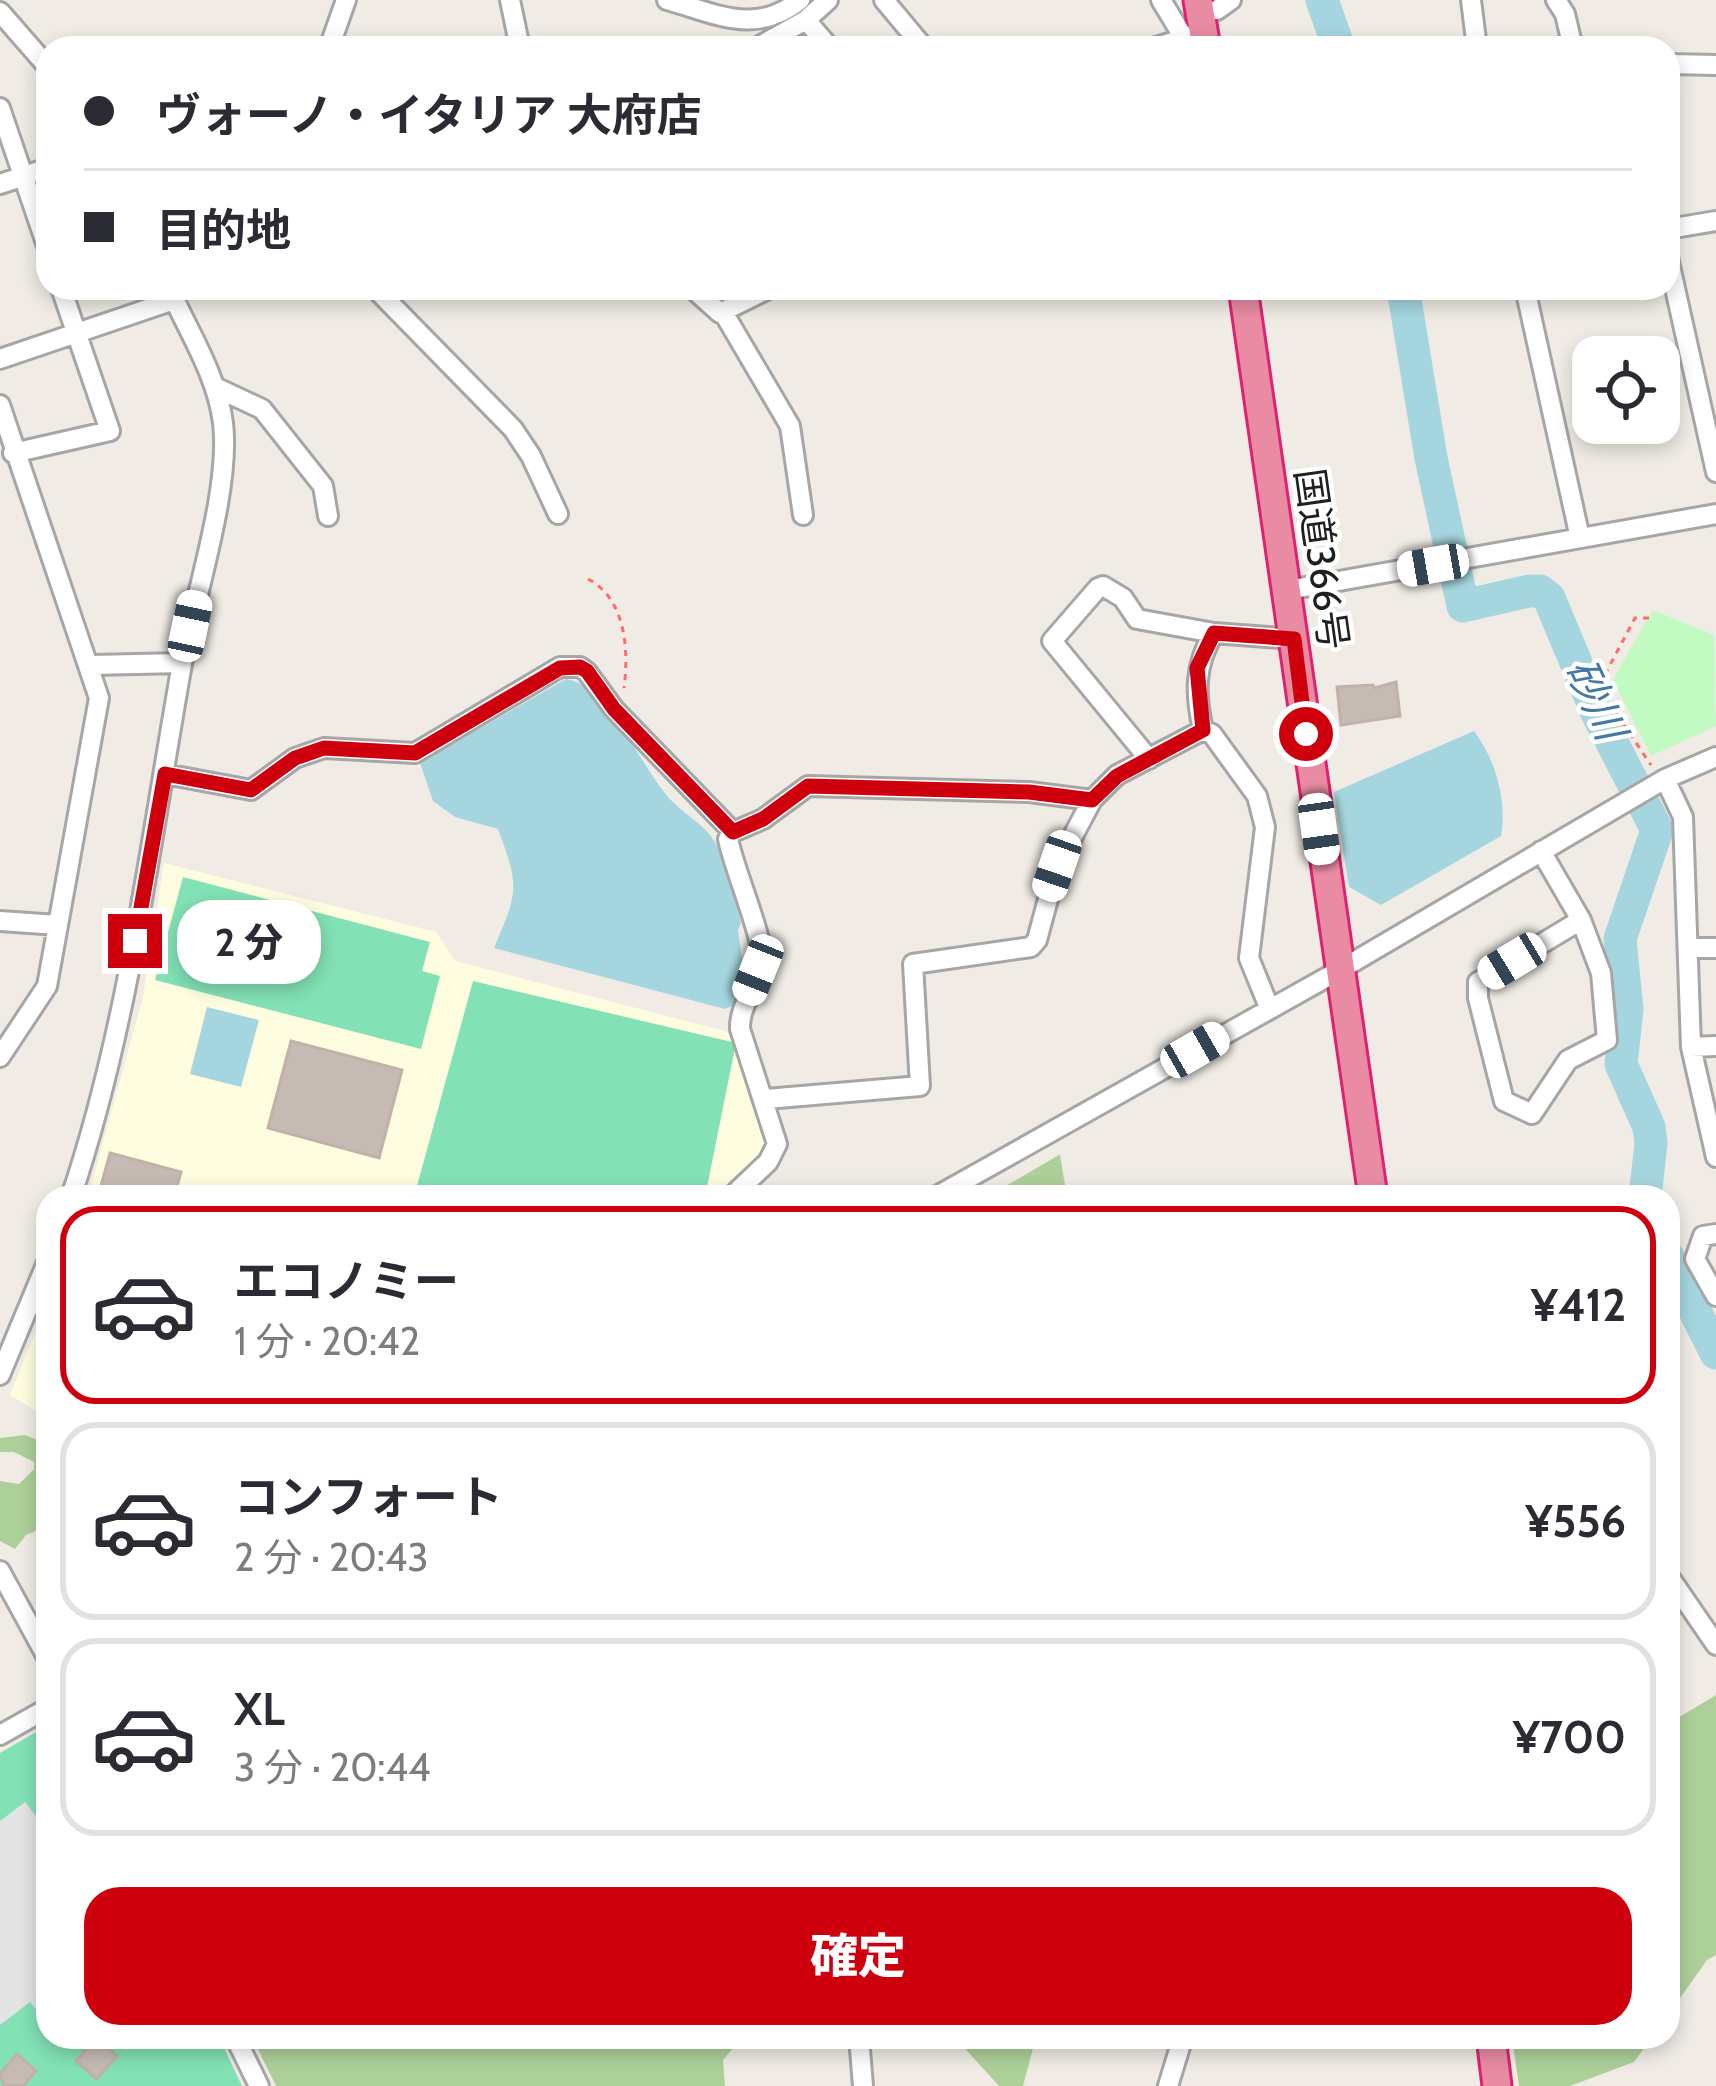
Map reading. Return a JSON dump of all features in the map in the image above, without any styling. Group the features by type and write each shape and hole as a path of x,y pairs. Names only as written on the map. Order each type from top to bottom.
{"highway":[{"name":"国道366号","path":"1245,300 1372,1185"},
{"path":"1492,2049 1497,2086"}],"street":[{"path":"333,36 346,0"},
{"path":"510,0 518,36"},
{"path":"668,0 723,7 747,22 762,20 800,0"},
{"path":"777,36 828,0"},
{"path":"884,0 914,36"},
{"path":"1161,0 1207,21"},
{"path":"1471,0 1476,36"},
{"path":"1556,0 1570,36"},
{"path":"0,12 36,53"},
{"path":"806,20 820,36"},
{"path":"1178,36 1207,21"},
{"path":"1680,64 1716,65"},
{"path":"0,108 36,214"},
{"path":"0,184 36,172"},
{"path":"1680,227 1716,221"},
{"path":"13,453 110,430 65,300"},
{"path":"0,359 158,300"},
{"path":"74,1185 128,983 182,663 221,480 224,425 215,387 175,300"},
{"path":"387,300 513,429 558,514"},
{"path":"708,300 723,312 790,426 803,515"},
{"path":"723,312 746,300"},
{"path":"1528,300 1580,538"},
{"path":"1678,300 1716,472"},
{"path":"215,387 262,410 323,486 328,516"},
{"path":"0,405 3,430 99,698 47,986 0,1057"},
{"path":"1288,590 1716,514"},
{"path":"1149,759 1052,641 1097,588 1103,586 1123,598 1137,619 1214,633 1294,639"},
{"path":"1203,730 1197,668 1214,633"},
{"path":"91,665 182,663"},
{"path":"165,774 251,790 295,758 324,748 415,753 520,688 560,668 580,667 614,709 733,832"},
{"path":"766,1099 920,1087 913,964 1031,947 1057,866 1092,800 1117,776 1203,730"},
{"path":"1203,730 1212,734 1257,796 1265,826 1249,958 1269,1007"},
{"path":"956,1185 1660,782 1716,757"},
{"path":"1660,782 1683,817 1691,1047 1714,1144"},
{"path":"743,1185 775,1153 777,1135 740,1029 739,1017 762,958 733,863 728,839 733,832 763,819 808,786 1029,792 1092,800"},
{"path":"1541,851 1580,920 1601,973 1607,1040 1568,1060 1532,1114 1504,1101 1478,982 1580,920"},
{"path":"0,921 58,925"},
{"path":"1689,948 1716,948"},
{"path":"1691,1047 1716,1046"},
{"path":"1369,1163 1383,1185"},
{"path":"1716,1234 1702,1236 1695,1258 1716,1296"},
{"path":"0,1376 36,1288"},
{"path":"0,1571 36,1637"},
{"path":"1680,1593 1716,1645"},
{"path":"0,1735 36,1715"},
{"path":"241,2049 259,2086"},
{"path":"860,2049 863,2086"},
{"path":"1168,2086 1179,2049"}],"path":[{"path":"588,579 604,589 620,622 628,657 625,699"},
{"path":"1648,618 1635,618 1603,680 1660,782"}],"shaded area":[{"path":"164,863 436,932 455,961 736,1034 769,1128 762,1159 736,1185 91,1185 143,997"},
{"path":"36,1330 36,1411 10,1395"},
{"path":"25,1802 36,1816 36,2010 30,2002 0,2025 0,1821"}],"green space":[{"path":"1653,610 1714,635 1716,726 1651,756 1613,679"},
{"path":"183,877 430,942 422,971 440,976 421,1049 155,980"},
{"path":"473,981 736,1043 707,1185 417,1185"},
{"path":"1059,1155 1065,1185 1008,1185"},
{"path":"25,1435 36,1439 36,1531 15,1549 0,1541 0,1481 19,1484 34,1469 34,1462 14,1452 0,1452 0,1438"},
{"path":"1716,1695 1716,1955 1707,1960 1680,1998 1680,1717"},
{"path":"36,1732 36,2049 225,2049 242,2086 0,2086 0,1753"},
{"path":"258,2049 732,2049 723,2060 725,2086 276,2086"},
{"path":"965,2049 1033,2049 1023,2086 999,2086"},
{"path":"1514,2049 1643,2049 1634,2062 1570,2086 1519,2086"}],"water":[{"path":"566,679 598,697 663,791 705,829 720,851 741,923 745,981 735,1005 725,1009 494,948 513,889 498,829 455,817 433,801 420,763"},
{"path":"1474,731 1498,781 1501,836 1381,905 1349,887 1334,792"},
{"path":"207,1007 259,1020 241,1087 190,1074"}],"building":[{"path":"1396,682 1400,716 1341,725 1337,687 1375,688"},
{"path":"291,1041 402,1070 379,1158 268,1128"},
{"path":"110,1153 181,1172 177,1185 101,1185"},
{"path":"86,2049 109,2049 117,2056 97,2079 76,2061"},
{"path":"17,2054 36,2071 23,2086 4,2086 0,2074"}],"waterway":[{"name":"砂川","path":"1322,0 1335,36"},
{"name":"砂川","path":"1405,300 1431,458 1463,606 1529,591 1540,591 1549,598 1597,713 1657,830 1620,939 1627,1010 1621,1064 1649,1127 1646,1185"},
{"name":"砂川","path":"1680,1281 1716,1353"}],"route":[{"path":"135,941 165,774 251,790 295,758 324,748 415,753 520,688 569,666 587,671 614,709 733,832 763,819 808,786 1029,792 1092,800 1117,776 1203,730 1197,668 1214,633 1294,639 1306,734"}]}
